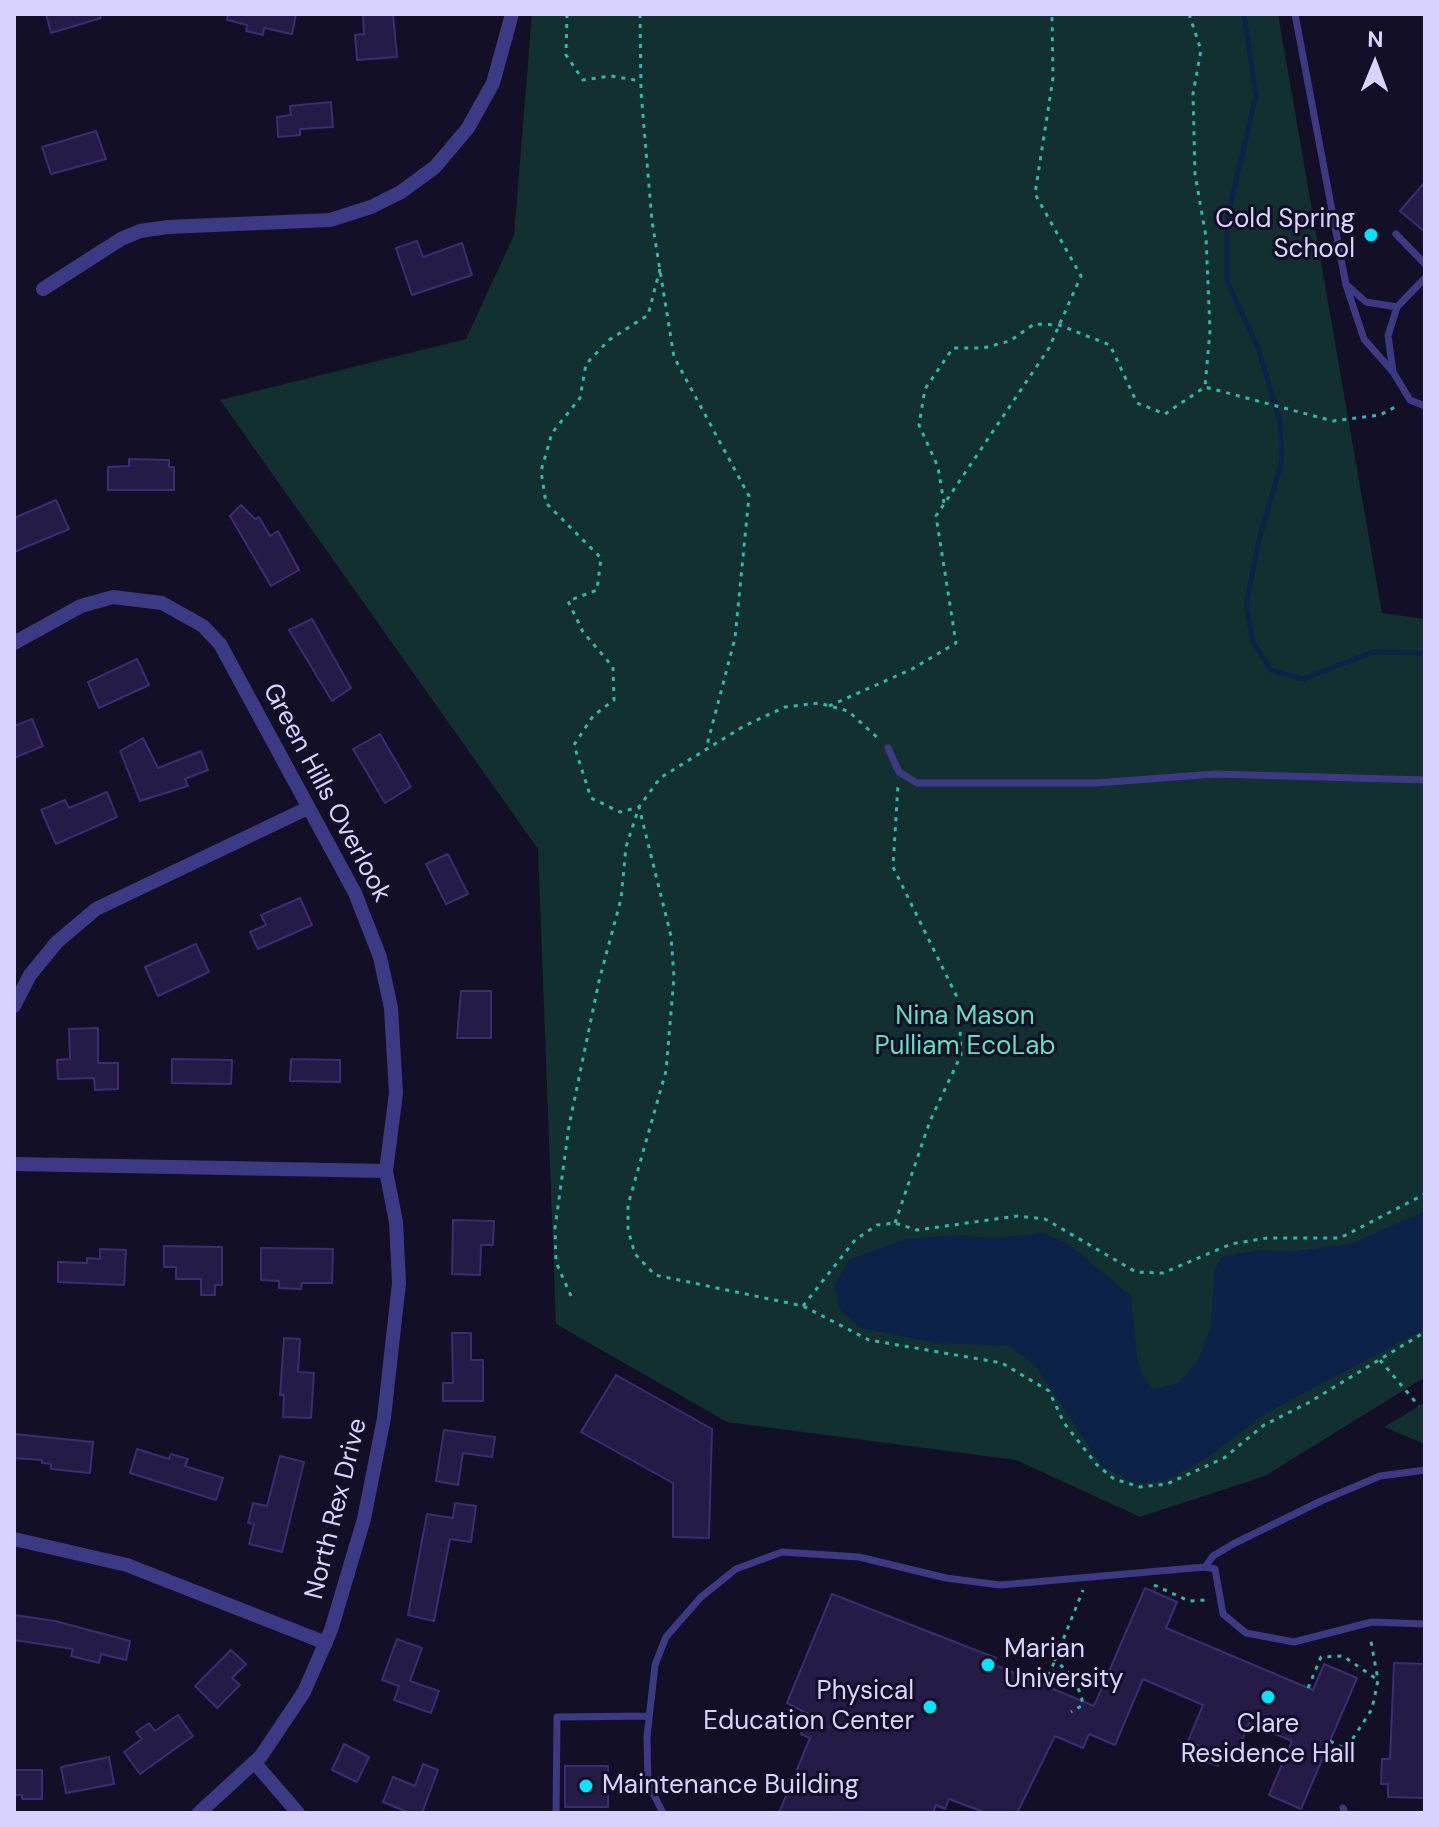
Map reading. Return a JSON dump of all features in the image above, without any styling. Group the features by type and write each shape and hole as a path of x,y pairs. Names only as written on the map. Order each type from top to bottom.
{"street":[{"path":"43,289 121,239 140,231 330,220 371,207 401,192 435,167 468,128 493,83 512,14"},
{"name":"Green Hills Overlook","path":"14,643 81,606 113,597 148,598 171,606 203,626 220,644 362,909 386,982 396,1076 386,1171"},
{"path":"14,1006 30,975 57,942 96,909 308,808"},
{"path":"14,1164 386,1171"},
{"name":"North Rex Drive","path":"199,1813 254,1762 296,1707 326,1643 364,1519 388,1394 399,1265 386,1171"},
{"path":"14,1539 127,1565 326,1643"},
{"path":"254,1762 298,1813"}],"lane":[{"path":"1295,14 1346,285 1364,339 1393,372 1410,400 1425,406"},
{"path":"1396,234 1425,264"},
{"path":"1393,372 1388,336 1397,307 1425,278"},
{"path":"1346,285 1366,302 1397,307"},
{"path":"888,748 899,772 917,783 1096,783 1215,774 1425,780"},
{"path":"1205,1567 1213,1556 1233,1544 1321,1501 1380,1476 1425,1470"},
{"path":"663,1813 648,1783 649,1716 655,1665 666,1637 701,1597 736,1569 782,1552 859,1557 946,1578 1000,1585 1205,1567 1215,1569 1223,1614 1246,1633 1294,1642 1372,1622 1425,1624"},
{"path":"556,1813 557,1717 649,1716"}],"path":[{"path":"567,14 566,55 583,80 611,76 641,81"},
{"path":"640,14 641,81 652,221 674,357 749,496 735,638 706,749"},
{"path":"829,706 912,669 956,643 936,516 1049,348 1081,276 1035,194 1053,78 1052,14"},
{"path":"1189,14 1201,50 1193,94 1195,174 1206,237 1210,331 1205,387"},
{"path":"639,807 620,812 591,798 574,745 593,716 614,700 613,667 583,632 568,601 597,590 601,558 546,503 541,471 552,433 580,398 586,364 609,340 648,315 660,269"},
{"path":"944,504 938,467 919,425 925,389 953,348 983,348 1010,341 1034,324 1059,325 1110,345 1137,403 1165,414 1205,387 1333,421 1380,415 1410,400"},
{"path":"571,1296 556,1262 557,1214 569,1126 599,981 621,899 626,847 639,807 660,778 706,749 785,707 819,703 848,711 888,748"},
{"path":"895,1223 930,1121 961,1055 959,1001 893,867 899,772"},
{"path":"639,807 651,862 663,895 674,977 666,1071 628,1205 628,1230 635,1254 655,1275 803,1306 869,1340 1002,1363 1049,1391 1064,1423 1097,1465 1114,1479 1140,1487 1167,1484 1214,1464 1264,1425 1425,1332"},
{"path":"803,1306 855,1240 877,1225 895,1223 917,1230 1017,1216 1045,1219 1136,1272 1163,1273 1231,1244 1267,1238 1340,1238 1425,1194"},
{"path":"1380,1360 1419,1406"},
{"path":"1150,1583 1189,1601 1207,1600"},
{"path":"1045,1685 1082,1590 1096,1589"},
{"path":"1330,1741 1346,1749 1372,1709 1378,1680 1369,1633"},
{"path":"1308,1688 1321,1657 1343,1656 1378,1680"},
{"path":"1053,1658 1073,1677 1081,1695 1083,1705 1071,1712"}],"green space":[{"name":"Nina Mason Pulliam EcoLab","path":"532,14 1278,14 1382,613 1425,619 1425,1377 1265,1476 1140,1517 1016,1460 727,1422 556,1324 538,849 220,400 466,339 514,235"},
{"path":"1425,1402 1425,1444 1384,1427 1419,1406"}],"water":[{"path":"1425,1211 1425,1329 1266,1413 1207,1458 1165,1481 1135,1484 1102,1466 1035,1365 1010,1346 937,1343 861,1328 840,1310 834,1285 850,1259 906,1239 958,1235 990,1238 1044,1233 1068,1244 1131,1296 1137,1357 1143,1377 1153,1389 1179,1383 1198,1360 1211,1326 1214,1271 1222,1257 1259,1250 1296,1251 1351,1244"}],"building":[{"path":"46,14 100,14 101,18 51,33"},
{"path":"228,14 296,14 292,34 264,28 263,35 246,31 247,25 227,20"},
{"path":"363,14 393,14 397,57 357,60 355,35 364,34"},
{"path":"331,102 333,127 300,129 300,135 278,137 277,117 291,115 290,106"},
{"path":"96,131 106,159 51,174 42,147"},
{"path":"1425,182 1425,232 1400,211"},
{"path":"417,241 423,257 462,243 472,275 412,295 396,248"},
{"path":"129,459 169,460 169,467 174,467 174,490 108,490 108,467 129,466"},
{"path":"56,500 69,529 14,552 14,518"},
{"path":"241,505 255,519 259,517 270,536 278,531 299,570 271,586 230,516"},
{"path":"312,619 351,688 332,701 289,630"},
{"path":"137,659 149,685 99,708 88,682"},
{"path":"32,719 43,746 14,758 14,726"},
{"path":"380,734 411,787 385,803 353,749"},
{"path":"143,738 158,768 201,751 208,770 185,779 188,786 140,801 120,751"},
{"path":"107,792 117,817 56,844 41,810 65,800 69,808"},
{"path":"448,854 468,894 446,904 426,864"},
{"path":"300,898 312,925 258,949 250,932 266,925 261,915"},
{"path":"196,944 209,972 158,996 145,967"},
{"path":"461,991 491,991 491,1038 457,1038"},
{"path":"98,1028 98,1063 118,1063 118,1089 95,1090 94,1078 58,1079 57,1060 70,1059 69,1029"},
{"path":"172,1059 232,1060 231,1084 172,1083"},
{"path":"291,1059 340,1060 340,1082 290,1081"},
{"path":"453,1220 494,1221 493,1245 481,1245 480,1275 452,1274"},
{"path":"164,1246 222,1247 222,1285 215,1285 215,1295 201,1295 201,1279 176,1279 176,1267 164,1267"},
{"path":"261,1248 333,1249 332,1283 302,1283 301,1289 279,1288 279,1281 261,1280"},
{"path":"100,1249 126,1250 124,1285 58,1282 58,1262 87,1263 87,1258 100,1259"},
{"path":"452,1333 471,1333 471,1360 483,1360 483,1401 443,1401 443,1383 453,1383"},
{"path":"284,1338 300,1339 298,1372 314,1373 311,1418 283,1417 284,1395 280,1395"},
{"path":"616,1375 712,1429 709,1538 673,1537 673,1483 581,1432"},
{"path":"444,1430 495,1437 492,1457 463,1453 458,1485 436,1481"},
{"path":"14,1434 93,1442 90,1473 51,1469 51,1464 42,1463 42,1460 14,1458"},
{"path":"137,1449 169,1459 171,1454 188,1459 185,1466 223,1478 216,1500 130,1473"},
{"path":"280,1456 304,1462 282,1552 249,1544 254,1524 248,1523 253,1503 267,1506"},
{"path":"455,1503 476,1506 471,1542 450,1539 434,1621 408,1615 427,1514 453,1518"},
{"name":"Physical Education Center","path":"1145,1588 1177,1602 1166,1628 1313,1690 1324,1664 1357,1678 1301,1809 1269,1795 1292,1741 1249,1723 1237,1752 1226,1748 1218,1766 1197,1758 1202,1747 1188,1741 1203,1705 1143,1679 1115,1745 1089,1734 1083,1748 1055,1736 1017,1813 986,1813 949,1799 945,1809 936,1805 933,1813 779,1813 810,1738 801,1734 808,1714 787,1703 832,1594 996,1658 993,1664 1094,1706"},
{"path":"14,1615 55,1621 130,1641 126,1660 101,1654 99,1663 71,1656 73,1649 14,1640"},
{"path":"397,1639 422,1648 410,1681 439,1691 431,1713 394,1700 399,1686 382,1680"},
{"path":"231,1650 246,1664 232,1678 240,1685 217,1708 195,1686"},
{"path":"1394,1663 1425,1664 1425,1798 1388,1797 1388,1784 1381,1784 1382,1759 1390,1759"},
{"path":"178,1715 193,1736 140,1774 124,1752 142,1739 136,1732 149,1723 155,1731"},
{"path":"344,1744 369,1757 357,1782 332,1770"},
{"path":"109,1757 114,1784 66,1793 61,1767"},
{"path":"423,1764 438,1770 422,1813 410,1813 383,1802 393,1777 415,1786"},
{"name":"Maintenance Building","path":"565,1766 608,1766 608,1807 565,1807"},
{"path":"14,1770 42,1770 42,1799 22,1799 22,1795 14,1795"}],"waterway":[{"path":"1244,14 1256,96 1227,219 1227,281 1258,348 1280,421 1282,460 1259,540 1246,605 1253,642 1271,670 1303,679 1373,652 1425,653"}],"place":[{"name":"Cold Spring School","path":"1371,235"},
{"name":"Marian University","path":"988,1665"},
{"name":"Clare Residence Hall","path":"1268,1697"},
{"name":"Physical Education Center","path":"930,1707"},
{"name":"Maintenance Building","path":"586,1786"}]}
